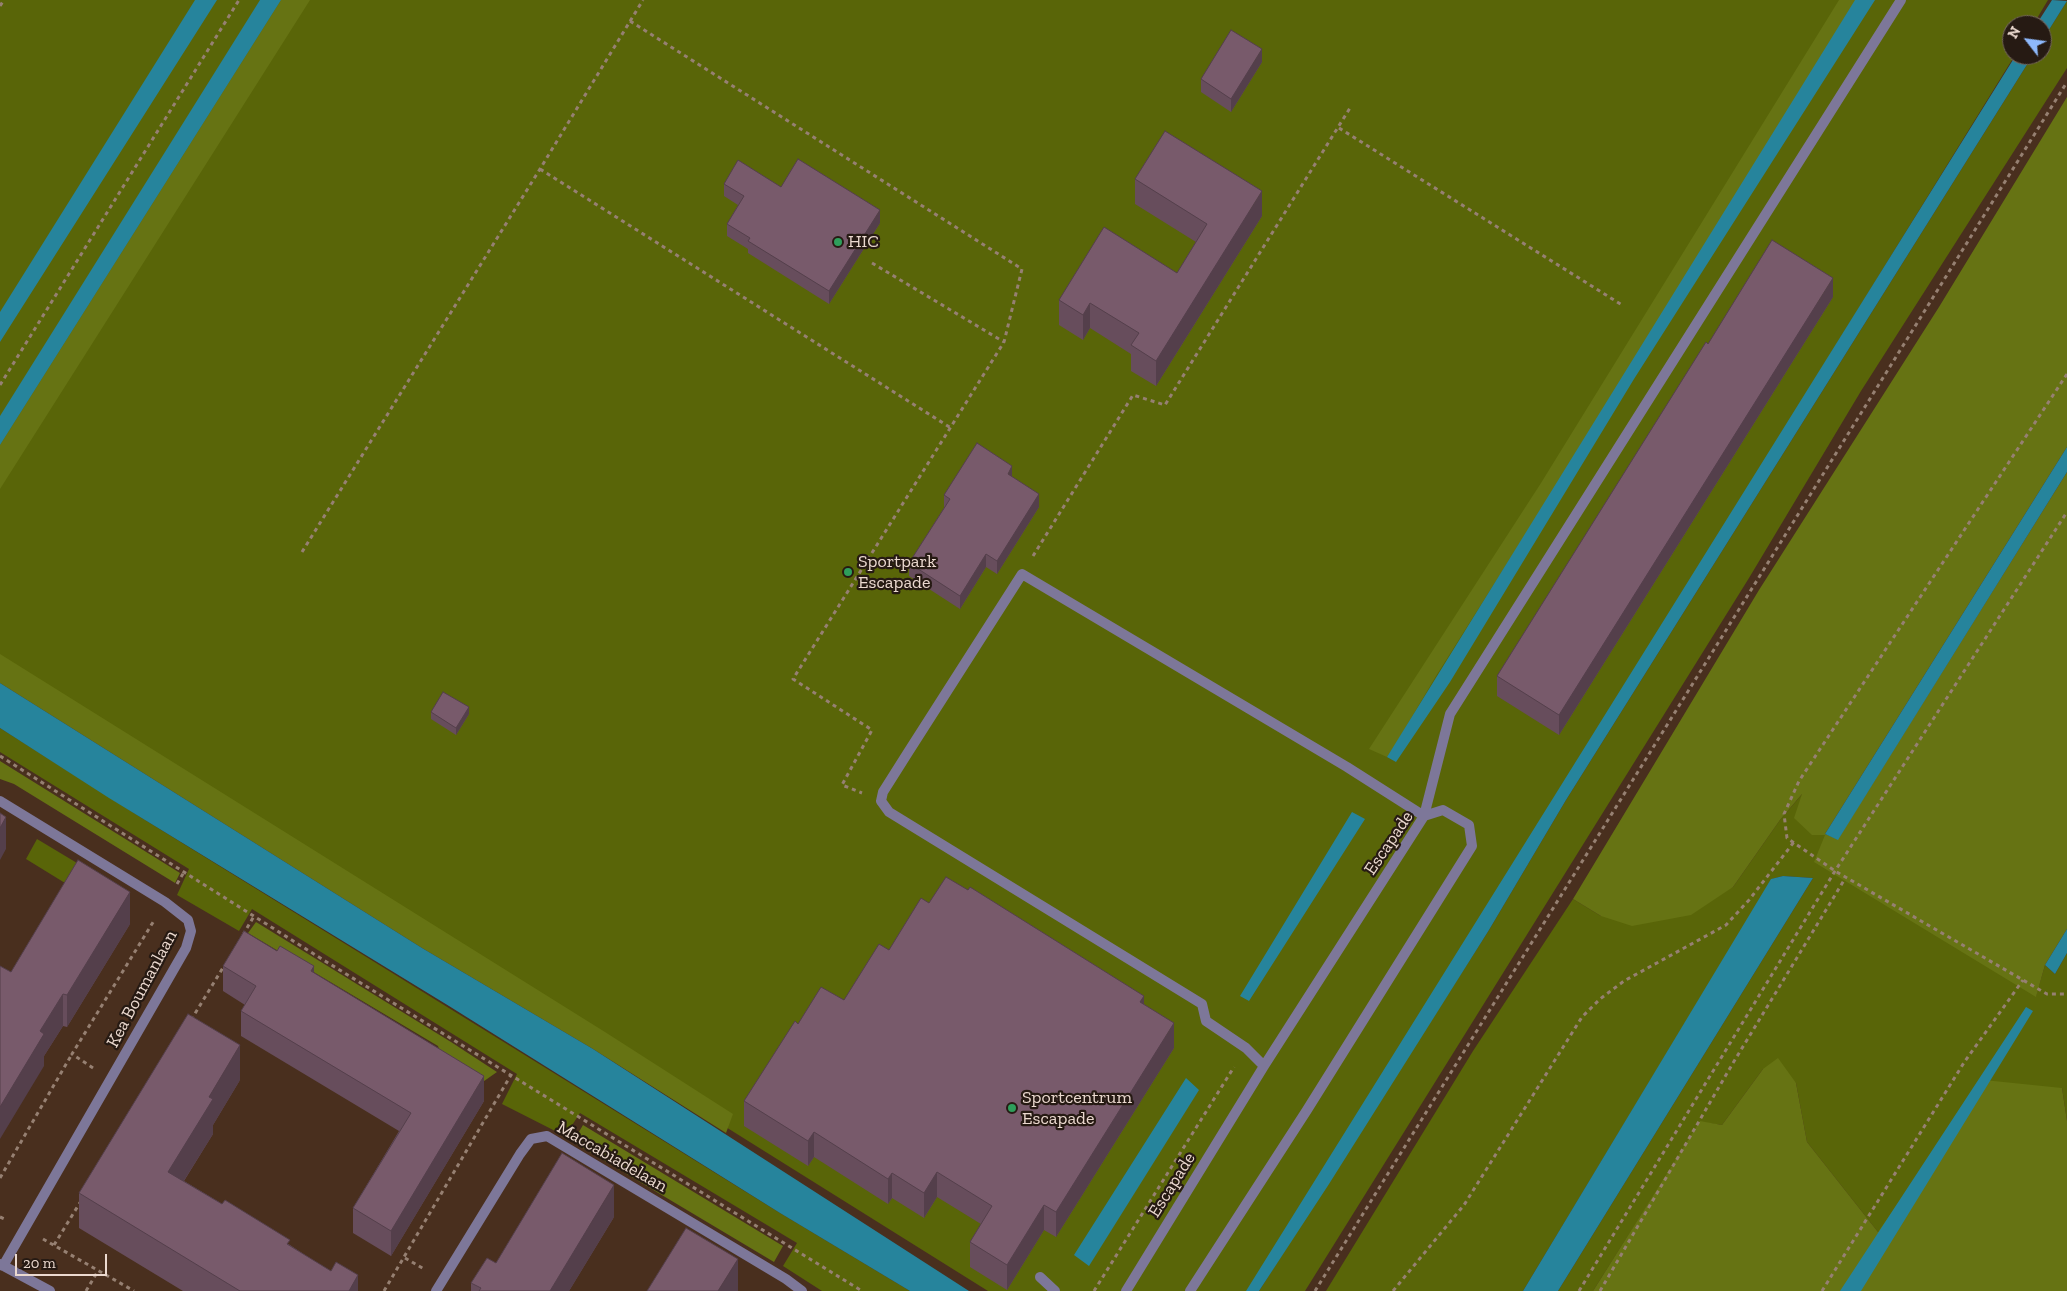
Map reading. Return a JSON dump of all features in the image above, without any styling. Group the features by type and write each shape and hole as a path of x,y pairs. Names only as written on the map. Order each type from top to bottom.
{"street":[{"path":"1264,1066 1246,1048 1206,1021 1202,1004 889,812 881,801 883,792 1022,574 1347,767 1424,816 1450,714 1901,0"},
{"name":"Kea Boumanlaan","path":"0,800 165,902 188,920 191,931 186,948 26,1229 2,1265"},
{"name":"Escapade","path":"1126,1291 1264,1066 1424,816 1442,810 1469,825 1472,846 1307,1110 1190,1291"},
{"name":"Maccabiadelaan","path":"436,1291 520,1154 531,1139 547,1136 786,1279 802,1291"},
{"path":"2,1265 50,1291"},
{"path":"1040,1277 1055,1291"}],"path":[{"path":"0,6 4,0"},
{"path":"0,385 239,0"},
{"path":"302,552 643,0"},
{"path":"630,21 1022,270 1004,342 793,679 872,730 842,785 881,801"},
{"path":"1315,1291 2067,82"},
{"path":"1022,574 1133,395 1165,405 1350,108"},
{"path":"1339,128 1622,305"},
{"path":"540,169 951,428"},
{"path":"872,263 1004,342"},
{"path":"2067,374 1799,781 1784,814 1787,838 1846,877 2047,994 2067,994"},
{"path":"1579,1291 1835,870 2067,512"},
{"path":"0,756 254,916 855,1289 862,1291"},
{"path":"1393,1291 1464,1205 1582,1017 1600,998 1624,981 1726,925 1749,900 1794,842"},
{"path":"0,1178 72,1054 184,872"},
{"path":"1600,1291 1733,1063 1846,877"},
{"path":"239,941 254,916"},
{"path":"188,1026 228,958"},
{"path":"1822,1291 1965,1061 2023,980"},
{"path":"1094,1291 1246,1048"},
{"path":"72,1054 111,1080"},
{"path":"384,1291 511,1075"},
{"path":"54,1246 85,1195"},
{"path":"0,1216 134,1291"},
{"path":"86,1291 98,1271"}],"green space":[{"name":"Sportpark Escapade","path":"0,0 2048,0 2039,15 2002,15 2002,65 2009,65 1252,1291 988,1291 0,673"},
{"path":"281,0 310,0 0,489 0,445"},
{"path":"1839,0 1856,0 1583,443 1436,676 1397,742 1387,757 1369,749 1541,483"},
{"path":"2067,1 2067,68 1861,391 1749,578 1305,1291 1259,1291 1489,930 1566,800 2027,65 2052,65 2052,25"},
{"path":"2067,97 2067,447 1825,834 1838,839 2067,472 2067,929 2045,965 2036,997 1814,862 1825,835 1812,835 1794,818 1802,794 1780,820 1733,887 1691,915 1632,926 1601,916 1573,899 1759,590 1939,307"},
{"path":"0,654 733,1114 726,1133 593,1049 422,948 0,683"},
{"path":"0,728 137,815 780,1213 910,1291 822,1291 783,1266 797,1243 580,1113 565,1136 502,1104 517,1074 252,909 239,931 177,895 189,869 0,752"},
{"path":"0,761 180,873 175,883 14,784 0,779"},
{"path":"1803,793 1825,834 2036,996 2045,965 2055,974 2067,953 2067,1121 2062,1088 1878,1232 1807,1142 1796,1083 1763,1069 1722,1125 1700,1122 1593,1291 1558,1291 1813,878 1783,876 1772,879 1523,1291 1326,1291 1473,1051 1573,899 1601,916 1733,887 1780,820"},
{"path":"37,839 77,863 65,883 26,859"},
{"path":"256,922 497,1072 477,1086 443,1062 438,1046 248,933"},
{"path":"1778,1058 1796,1083 1807,1142 1878,1232 1984,1080 2062,1088 2067,1121 2067,1291 1593,1291 1700,1121 1722,1125 1763,1069"},
{"path":"583,1125 783,1246 774,1262 573,1142"}],"water":[{"path":"195,0 217,0 0,342 0,312"},
{"path":"260,0 281,0 0,445 0,416"},
{"path":"1855,0 1875,0 1634,379 1450,682 1396,762 1387,757"},
{"path":"2052,0 2067,1 2052,25 2052,15 2042,15"},
{"path":"2010,65 2027,65 1566,800 1489,930 1329,1184 1259,1291 1246,1291"},
{"path":"2067,447 2067,472 1838,840 1825,834"},
{"path":"0,683 422,948 593,1049 969,1291 910,1291 780,1213 449,1006 109,798 0,728"},
{"path":"1352,812 1365,819 1249,1001 1240,996"},
{"path":"1783,876 1813,878 1558,1291 1523,1291 1771,879"},
{"path":"2067,929 2067,953 2055,974 2045,965"},
{"path":"2026,1007 2033,1011 1861,1291 1840,1291"},
{"path":"1186,1078 1199,1090 1089,1266 1074,1255"}],"building":[{"path":"1231,30 1262,49 1231,99 1201,79"},
{"path":"1165,131 1262,191 1156,361 1131,345 1139,333 1090,303 1083,315 1059,300 1104,227 1177,273 1207,224 1135,179"},
{"path":"798,159 880,210 829,291 748,241 750,238 727,224 744,196 724,184 738,160 781,187"},
{"path":"1772,240 1833,278 1559,715 1497,676"},
{"path":"977,443 1012,466 1008,474 1039,494 997,561 986,554 960,596 909,563 950,499 944,495"},
{"path":"443,692 469,707 456,728 431,712"},
{"path":"0,813 6,817 0,828"},
{"path":"78,860 130,892 67,995 63,994 40,1031 44,1034 0,1107 0,966 11,972"},
{"path":"946,877 968,890 970,887 1144,996 1140,1002 1174,1023 1056,1212 1044,1205 1007,1265 970,1242 992,1206 937,1172 924,1193 892,1173 888,1179 814,1132 808,1141 744,1101 795,1021 798,1024 821,987 844,1000 879,944 889,950 921,898 929,903"},
{"path":"244,931 277,951 280,946 314,966 311,971 484,1076 391,1231 353,1208 411,1113 241,1011 256,986 223,966"},
{"path":"188,1014 240,1045 209,1097 213,1099 168,1172 222,1204 225,1200 290,1240 287,1244 331,1271 336,1262 358,1275 349,1291 240,1291 79,1193"},
{"path":"562,1153 614,1185 550,1291 479,1291 481,1288 471,1283 487,1258 496,1263"},
{"path":"686,1228 738,1259 718,1291 647,1291"}],"place":[{"name":"HIC","path":"838,242"},
{"name":"Sportpark Escapade","path":"848,572"},
{"name":"Sportcentrum Escapade","path":"1012,1108"}]}
